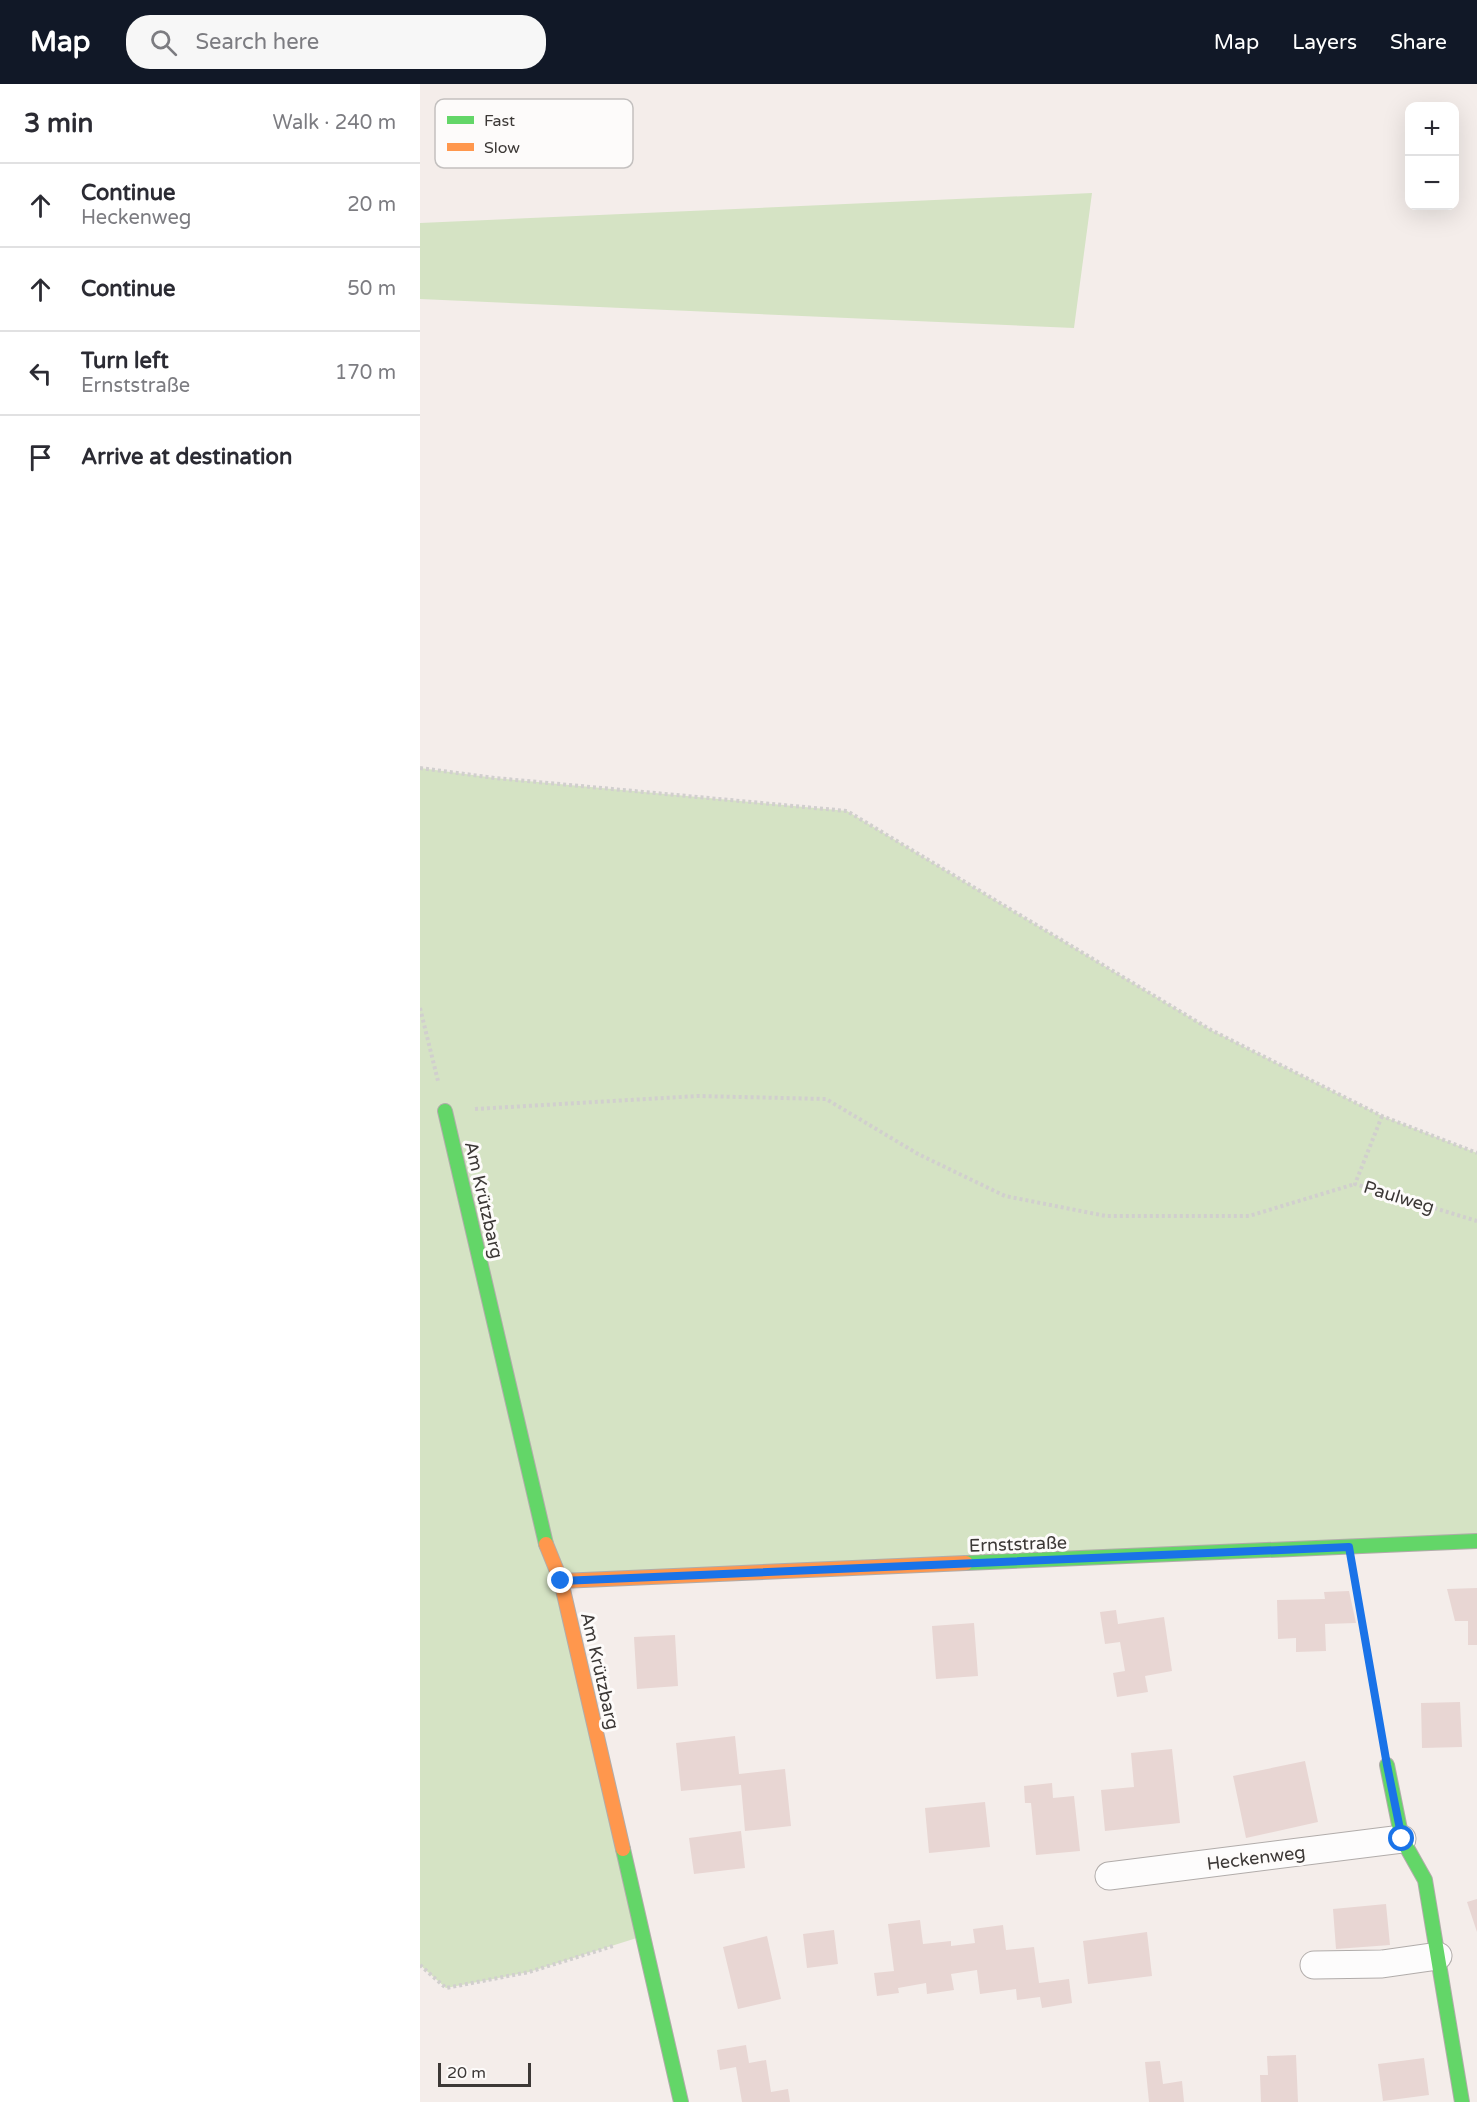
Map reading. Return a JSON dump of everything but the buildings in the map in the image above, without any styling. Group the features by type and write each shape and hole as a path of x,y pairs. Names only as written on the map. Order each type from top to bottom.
{"street":[{"name":"Am Krützbarg","path":"445,1111 544,1539 561,1581 681,2102"},
{"name":"Ernststraße","path":"561,1581 1477,1541"},
{"path":"1387,1765 1402,1839 1425,1880 1462,2102"},
{"name":"Heckenweg","path":"1109,1876 1402,1839"},
{"path":"1314,1965 1382,1964 1438,1956"}],"path":[{"path":"420,768 495,778 847,811 1211,1030 1382,1116 1477,1153"},
{"path":"420,1008 445,1111 698,1096 826,1099 918,1154 1005,1196 1107,1216 1249,1216 1355,1184"},
{"name":"Paulweg","path":"1382,1116 1355,1184 1477,1221"},
{"path":"1349,1547 1387,1765"},
{"path":"420,1965 446,1988 529,1972 643,1936"}],"green space":[{"path":"1092,193 1074,328 420,299 420,223"},
{"path":"420,768 495,778 847,811 1211,1030 1382,1116 1477,1153 1477,1541 561,1581 643,1936 529,1972 446,1988 420,1965"}],"traffic: fast":[{"path":"445,1111 546,1544"},
{"path":"966,1563 1477,1541"},
{"path":"1387,1765 1402,1839 1425,1880 1462,2102"},
{"path":"623,1849 681,2102"}],"traffic: slow":[{"path":"546,1544 561,1581 623,1849"},
{"path":"561,1581 966,1563"}],"route":[{"path":"561,1581 1349,1547 1402,1839"}]}
